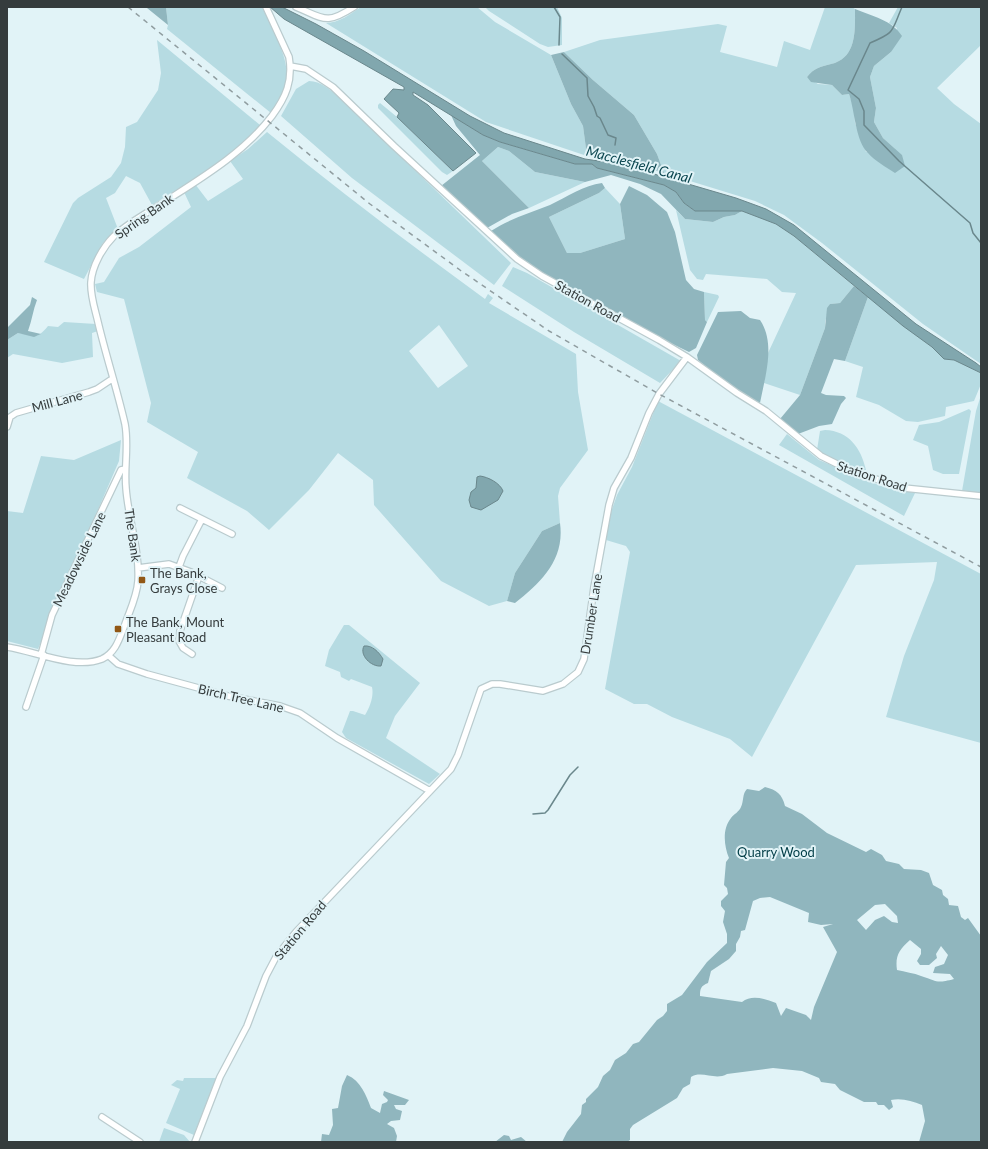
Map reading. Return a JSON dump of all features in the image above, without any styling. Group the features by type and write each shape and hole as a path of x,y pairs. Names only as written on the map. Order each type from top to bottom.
{"street":[{"path":"266,7 289,57 290,66"},
{"path":"296,7 328,19 338,17 354,7"},
{"name":"Station Road","path":"290,66 306,69 333,87 394,146 517,259 542,276 687,357 737,393 766,411 804,443 832,462 851,471 904,488 981,496"},
{"name":"Spring Bank","path":"126,456 127,435 125,424 95,310 91,282 95,264 114,236 128,225 198,180 259,133 288,90 291,74 290,66"},
{"name":"Drumber Lane","path":"430,791 451,769 458,755 481,690 492,684 500,684 543,691 563,684 578,672 585,653 594,587 609,505 614,488 631,458 648,414 659,394 687,357"},
{"name":"Mill Lane","path":"7,428 10,417 16,413 93,391 112,379"},
{"name":"The Bank","path":"109,656 118,642 134,598 138,579 138,568 126,489 126,456"},
{"name":"Meadowside Lane","path":"43,655 52,615 121,470 125,469"},
{"path":"180,508 232,534"},
{"path":"179,567 202,519"},
{"path":"138,568 162,564 179,567 222,588"},
{"path":"192,654 183,648 179,637 199,576"},
{"path":"7,647 82,663 101,660 109,656"},
{"path":"26,707 43,655"},
{"name":"Birch Tree Lane","path":"109,656 118,664 147,674 228,696 280,706 300,713 337,738 430,791"},
{"name":"Station Road","path":"194,1142 220,1077 247,1026 263,982 276,957 296,932 430,791"},
{"path":"102,1117 140,1142"}],"shaded area":[{"path":"166,7 262,7 281,47 287,74 286,87 281,100 271,113 167,29"},
{"path":"270,7 282,7 316,24 364,51 470,116 504,133 585,159 620,164 736,198 766,209 794,225 916,324 976,363 981,367 981,373 954,360 944,359 932,347 903,326 794,236 776,224 742,211 695,211 684,203 676,192 664,185 597,168 592,164 575,164 500,142 483,135 413,92 413,95 428,105 476,153 453,171 397,117 399,113 384,99 393,89 404,90 404,87 284,19"},
{"path":"361,7 477,7 495,22 551,55 571,104 583,126 587,156 486,122 326,23 340,20"},
{"path":"485,7 557,7 562,18 562,45 548,47 540,44"},
{"path":"825,7 852,7 855,9 853,42 846,56 839,61 818,68 807,77 818,84 832,85 842,95 849,94 854,109 855,123 866,152 895,149 883,138 874,122 876,108 870,77 874,66 891,52 897,28 889,23 898,7 981,7 981,45 937,88 954,104 981,124 981,364 923,324 822,243 784,215 755,201 664,173 657,154 634,115 593,80 564,52 600,40 718,24 727,26 720,52 777,67 784,41 810,50"},
{"path":"157,40 260,125 238,147 224,158 152,205 140,183 126,176 115,193 106,198 118,229 103,243 84,279 44,262 73,203 78,198 111,177 121,163 125,147 126,127 137,122 158,90 161,73"},
{"path":"309,81 321,84 339,97 511,263 494,285 352,178 281,116 296,89"},
{"path":"380,103 397,117 453,171 447,175 442,172 378,108"},
{"path":"267,132 375,217 485,299 488,294 493,298 489,303 576,354 578,392 588,450 560,488 558,496 560,523 542,531 515,573 507,601 489,606 441,581 374,505 373,480 338,453 309,490 269,530 247,511 187,478 198,452 147,422 151,403 124,299 97,292 95,284 104,282 119,258 139,247 191,207 184,192 195,184 208,201 243,179 230,161 248,149","holes":["439,325 468,366 438,388 409,351"]},
{"path":"498,147 509,151 535,172 585,182 529,208 482,161"},
{"path":"605,188 620,204 625,239 580,253 567,253 549,217 599,193"},
{"path":"676,210 685,219 713,222 724,217 735,215 742,211 776,224 794,236 854,286 840,303 830,304 825,322 825,328 800,395 764,383 768,353 796,293 782,292 767,279 706,274 703,280 697,279 690,270"},
{"path":"513,267 527,273 681,361 660,383 574,332 502,286"},
{"path":"704,292 718,295 719,297 707,322 705,320"},
{"path":"868,297 932,347 940,355 981,373 981,384 974,401 946,407 945,416 918,422 906,421 879,405 856,397 863,367 845,361"},
{"path":"64,322 96,324 98,331 92,333 93,357 62,363 13,354 7,358 7,340 18,333 37,336 48,326 58,327"},
{"path":"981,395 981,493 962,491 976,411"},
{"path":"658,401 981,574 981,743 886,717 904,656 934,580 937,562 856,565 752,757 730,739 672,717 647,704 634,704 605,689 630,552 626,546 606,540 611,512 617,495 632,467"},
{"path":"969,409 971,411 959,474 943,474 933,470 928,446 913,440 919,425 939,422"},
{"path":"825,430 841,434 853,442 861,455 866,470 847,467 827,458 817,450 820,431"},
{"path":"787,434 819,460 881,486 915,493 904,516 779,445"},
{"path":"121,440 119,461 38,649 7,641 7,511 23,513 41,456 74,460"},
{"path":"480,476 493,481 499,485 503,491 498,500 481,510 471,507 469,500 471,492 476,488 477,477"},
{"path":"344,625 349,625 420,683 395,716 386,738 440,774 429,784 346,738 342,732 350,711 365,715 372,698 372,687 351,679 349,681 341,677 340,672 325,666 329,650"},
{"path":"364,646 372,648 379,654 383,659 381,666 373,665 367,660 363,653"},
{"path":"184,1078 216,1078 194,1135 166,1123 180,1089 171,1085 177,1080 183,1081"},
{"path":"164,1128 184,1135 190,1142 159,1142"}],"green space":[{"path":"147,7 166,7 168,25 147,8"},
{"path":"855,9 887,22 902,36 891,52 874,66 870,77 876,108 874,122 883,138 902,155 905,166 895,173 874,159 860,141 849,94 842,95 832,85 811,82 807,77 820,67 839,61 846,56 853,42"},
{"path":"564,52 593,80 634,115 657,154 664,173 623,162 587,156 583,126 571,104 551,55"},
{"path":"451,115 483,135 500,142 575,164 592,164 597,168 664,185 676,192 684,203 695,211 742,211 735,215 724,217 713,222 685,219 661,194 640,184 611,175 585,182 535,172 509,151 498,147 482,161 529,208 512,214 487,228 441,186 480,155 456,126"},
{"path":"602,183 605,188 599,193 549,217 567,253 580,253 625,239 620,204 629,186 647,195 667,212 675,232 686,280 694,289 704,292 705,320 707,322 696,348 689,352 644,330 548,276 518,257 491,231 582,189"},
{"path":"854,286 868,297 845,361 834,359 821,393 826,395 844,396 846,398 841,404 832,424 819,426 798,434 780,419 800,395 825,328 827,308 830,304 840,303"},
{"path":"32,297 37,300 28,331 41,334 34,337 18,333 7,340 7,328 30,305"},
{"path":"741,311 750,318 760,320 765,329 768,360 760,403 733,389 698,360 697,355 718,312"},
{"path":"560,523 561,536 559,548 549,569 534,587 515,603 507,601 515,573 542,531"},
{"name":"Quarry Wood","path":"765,787 776,791 781,796 785,806 802,814 827,833 866,852 871,849 882,855 886,861 899,864 904,869 921,870 929,873 933,885 942,890 943,895 948,899 949,905 958,906 961,917 965,920 968,918 981,936 981,1142 919,1142 925,1121 922,1105 907,1100 891,1100 893,1107 889,1110 884,1105 878,1105 876,1102 864,1102 840,1090 835,1084 821,1082 819,1078 802,1071 773,1068 727,1074 722,1076 695,1075 691,1077 690,1084 683,1088 677,1098 633,1125 630,1129 630,1140 627,1142 562,1142 567,1132 581,1114 582,1105 598,1087 603,1076 610,1070 615,1060 626,1053 633,1044 639,1042 657,1020 667,1011 667,1004 682,995 707,962 727,943 727,934 723,922 725,911 721,906 721,901 728,894 727,888 724,885 726,862 729,858 725,843 726,827 728,822 740,809 744,793 747,789 759,791","holes":["770,897 809,913 808,922 821,925 833,924 823,927 837,952 814,1007 811,1020 806,1015 786,1008 781,1016 776,1003 763,999 750,998 742,1002 700,996 702,986 708,983 711,971 729,959 736,951 736,944 740,937 741,931 745,930 753,901 760,898","885,904 897,916 898,923 892,922 884,916 875,920 866,930 857,920 875,905","910,940 921,949 921,954 917,961 920,965 929,965 937,958 936,954 941,946 948,955 944,964 935,967 933,973 950,974 954,979 937,981 897,970 897,957"]},
{"path":"347,1075 356,1081 365,1093 371,1108 380,1113 382,1104 388,1100 383,1095 384,1091 409,1100 405,1105 394,1105 396,1109 402,1111 400,1120 391,1121 387,1124 394,1128 397,1136 396,1142 321,1142 322,1134 329,1135 333,1125 332,1109 338,1108 342,1086"},
{"path":"504,1135 509,1136 511,1140 521,1137 527,1142 495,1142"}],"waterway":[{"path":"554,7 560,17 559,45"},
{"path":"902,7 892,30 870,43 848,90 859,99 864,111 864,125 899,161 970,223 973,233 981,243"},
{"name":"Macclesfield Canal","path":"562,54 587,78 588,96 608,135 616,138 615,145"},
{"path":"533,814 545,813 548,810 570,775 578,767"}],"railway":[{"path":"128,7 370,204 460,270 549,331 659,394 981,567"}],"place":[{"name":"The Bank, Grays Close","path":"142,580"},
{"name":"The Bank, Mount Pleasant Road","path":"118,629"}]}
